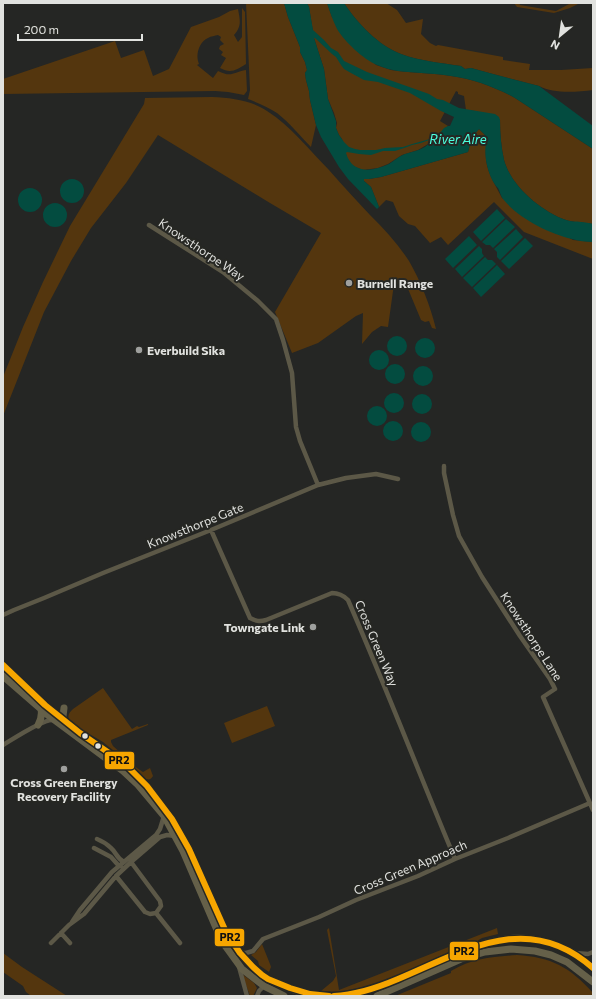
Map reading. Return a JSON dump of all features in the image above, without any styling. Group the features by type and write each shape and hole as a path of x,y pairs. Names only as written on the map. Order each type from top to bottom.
{"highway":[{"path":"3,665 45,705 150,783 156,796 189,850 226,932 233,943 258,972 260,977 284,996"},
{"path":"3,676 41,709 123,771 138,785 164,816 183,851 217,930 239,966 269,984 297,996"},
{"path":"64,708 64,720"},
{"path":"38,725 41,717 41,709"},
{"path":"334,996 347,996 366,992 459,952 499,940 518,938 540,940 571,952 592,965"},
{"path":"377,996 461,959 485,952 511,949 535,951 551,955 567,962 593,982"},
{"path":"581,973 592,965"},
{"path":"592,965 589,970 593,976"},
{"path":"269,984 289,988 307,994 329,996"}],"street":[{"name":"Knowsthorpe Way","path":"149,225 223,272 258,301 276,319 292,373 294,412 298,434 318,485"},
{"name":"Knowsthorpe Lane","path":"444,466 444,473 453,516 459,536 482,577 550,679 555,689 543,697 593,810"},
{"name":"Knowsthorpe Gate","path":"3,614 318,485 346,478 376,474 398,479"},
{"name":"Cross Green Way","path":"211,530 250,618 260,622 332,593 338,593 348,600 402,727 421,778 455,859"},
{"path":"3,745 20,734 48,720 55,720"},
{"name":"Cross Green Approach","path":"241,953 253,951 263,939 325,915 356,900 418,876 590,803"},
{"path":"81,913 118,867 156,835 160,829 164,816"},
{"path":"51,943 131,862 160,837 167,835 175,836"},
{"path":"97,838 113,849 116,856 124,862"},
{"path":"94,848 111,857 118,867 116,876"},
{"path":"118,867 127,862 131,862"},
{"path":"116,876 145,912 150,914 156,913 161,906 160,901 131,862"},
{"path":"156,913 180,943"},
{"path":"61,933 70,943"},
{"path":"571,952 588,954 593,952"},
{"path":"239,966 247,996"},
{"path":"257,996 259,991 269,984"}],"shaded area":[{"path":"246,3 284,3 307,70 305,73 306,80 316,125 311,147 291,125 277,113 248,99 250,90"},
{"path":"307,3 327,3 332,17 376,65 391,70 459,77 476,81 500,90 515,98 593,149 593,224 575,222 556,216 537,204 528,196 513,179 504,160 500,120 475,111 466,110 464,96 458,94 456,91 440,121 448,126 443,130 445,130 445,134 438,140 433,141 418,150 402,155 388,164 378,168 363,170 352,165 347,158 342,139 336,128 337,123 328,99 324,69 314,38"},
{"path":"344,3 386,3 397,10 406,23 423,19 421,34 430,43 436,46 438,45 503,57 503,60 530,64 529,70 593,68 593,90 572,92 545,89 539,86 471,68 465,69 461,66 423,60 401,54 377,40 369,33"},
{"path":"514,3 556,11 571,3 580,3 554,13 517,7"},
{"path":"242,8 245,12 246,64 230,71 220,68 226,58 221,55 223,52 219,49 220,46 224,44 220,40 221,37 218,35 209,37 202,42 197,57 199,64 197,65 213,78 218,71 226,74 232,74 246,70 247,91 244,95 215,91 3,94 3,79 115,41 121,58 144,50 153,76 169,69 191,27 238,9 240,20 237,32 234,35 238,42 242,37"},
{"path":"212,97 241,100 261,107 276,117 300,139 386,231 405,255 421,285 436,329 432,328 429,321 425,322 421,320 406,284 394,284 388,327 381,326 372,332 362,344 363,313 356,316 318,343 292,353 275,312 321,233 158,135 126,183 91,228 71,261 44,312 3,416 3,377 43,282 70,226 144,104 145,98"},
{"path":"479,129 488,138 486,143 486,162 492,180 502,198 573,240 593,242 593,259 524,232 494,202 448,245 441,237 430,243 415,226 408,224 399,216 393,202 386,200 379,207 371,187 364,181 364,179 381,177 468,152 470,144 476,136 474,134"},
{"path":"103,688 132,729 137,726 139,727 148,724 111,740 111,742 113,746 143,772 150,768 153,776 150,779 146,779 103,742 72,723 68,718 73,709"},
{"path":"267,706 275,726 232,743 224,723"},
{"path":"329,928 339,990 497,928 498,934 482,938 370,986 339,992 321,991 333,981 336,976 327,930"},
{"path":"262,944 271,967 269,972 259,965 258,961 251,955 256,952"},
{"path":"3,953 67,996 31,996 26,992 23,986 3,972"},
{"path":"517,955 540,958 559,965 568,970 585,984 593,993 593,996 395,996 451,973 451,971 467,963"},
{"path":"242,974 254,983 257,988 253,996 250,996"}],"water":[{"name":"River Aire","path":"284,3 307,3 313,30 331,48 338,52 344,61 367,72 429,94 459,108 495,114 500,120 504,160 513,179 537,204 556,216 568,221 593,224 593,242 585,242 553,233 534,224 509,206 502,198 499,189 494,184 489,173 485,155 488,138 479,129 470,144 468,152 381,177 364,179 364,181 371,187 379,207 377,209 348,179 321,137 316,125 310,100 305,73 307,70 305,62","holes":["314,38 336,57 344,69 364,80 378,82 410,93 454,117 450,126 444,128 439,134 430,139 403,147 376,150 360,150 349,147 339,135 336,128 336,121 328,99 324,69","429,140 431,141 429,144 423,148 403,155 383,167 370,170 358,168 353,165 346,153 371,155 383,151 395,151"]},
{"path":"327,3 344,3 369,33 377,40 401,54 423,60 461,66 465,69 471,68 539,86 593,126 593,149 515,98 500,90 476,81 459,77 393,70 382,67 366,59 340,34 334,23"},
{"path":"72,179 81,182 84,191 81,200 72,203 63,200 60,191 63,182"},
{"path":"30,188 39,191 42,200 39,209 30,212 21,209 18,200 21,191"},
{"path":"50,203 60,203 67,210 67,220 60,227 50,227 43,220 43,210"},
{"path":"497,209 505,218 481,241 473,232"},
{"path":"506,219 515,227 493,248 482,242"},
{"path":"516,229 523,237 500,260 494,249"},
{"path":"469,236 477,245 453,268 445,259"},
{"path":"525,238 533,246 509,269 501,261"},
{"path":"479,246 482,249 484,256 462,277 455,269"},
{"path":"485,257 488,260 492,260 496,264 472,287 463,278"},
{"path":"497,265 505,274 481,297 473,288"},
{"path":"397,336 404,339 407,346 404,353 397,356 390,353 387,346 390,339"},
{"path":"425,338 432,341 435,348 432,355 425,358 418,355 415,348 418,341"},
{"path":"379,350 386,353 389,360 386,367 379,370 372,367 369,360 372,353"},
{"path":"395,364 402,367 405,374 402,381 395,384 388,381 385,374 388,367"},
{"path":"423,366 430,369 433,376 430,383 423,386 416,383 413,376 416,369"},
{"path":"394,393 401,396 404,403 401,410 394,413 387,410 384,403 387,396"},
{"path":"422,394 429,397 432,404 429,411 422,414 415,411 412,404 415,397"},
{"path":"377,406 384,409 387,416 384,423 377,426 370,423 367,416 370,409"},
{"path":"393,421 400,424 403,431 400,438 393,441 386,438 383,431 386,424"},
{"path":"421,422 428,425 431,432 428,439 421,442 414,439 411,432 414,425"}],"transit line":[{"name":"PR2","path":"3,665 45,705 80,733 125,764 147,786 172,819 189,849 226,932 240,953 253,967 268,979 290,988 310,994 329,996"},
{"name":"PR2","path":"334,996 359,993 375,988 448,957 496,941 520,939 545,941 569,951 593,968"}],"place":[{"name":"Burnell Range","path":"349,283"},
{"name":"Everbuild Sika","path":"139,350"},
{"name":"Towngate Link","path":"313,627"},
{"name":"Cross Green Energy Recovery Facility","path":"64,769"}]}
